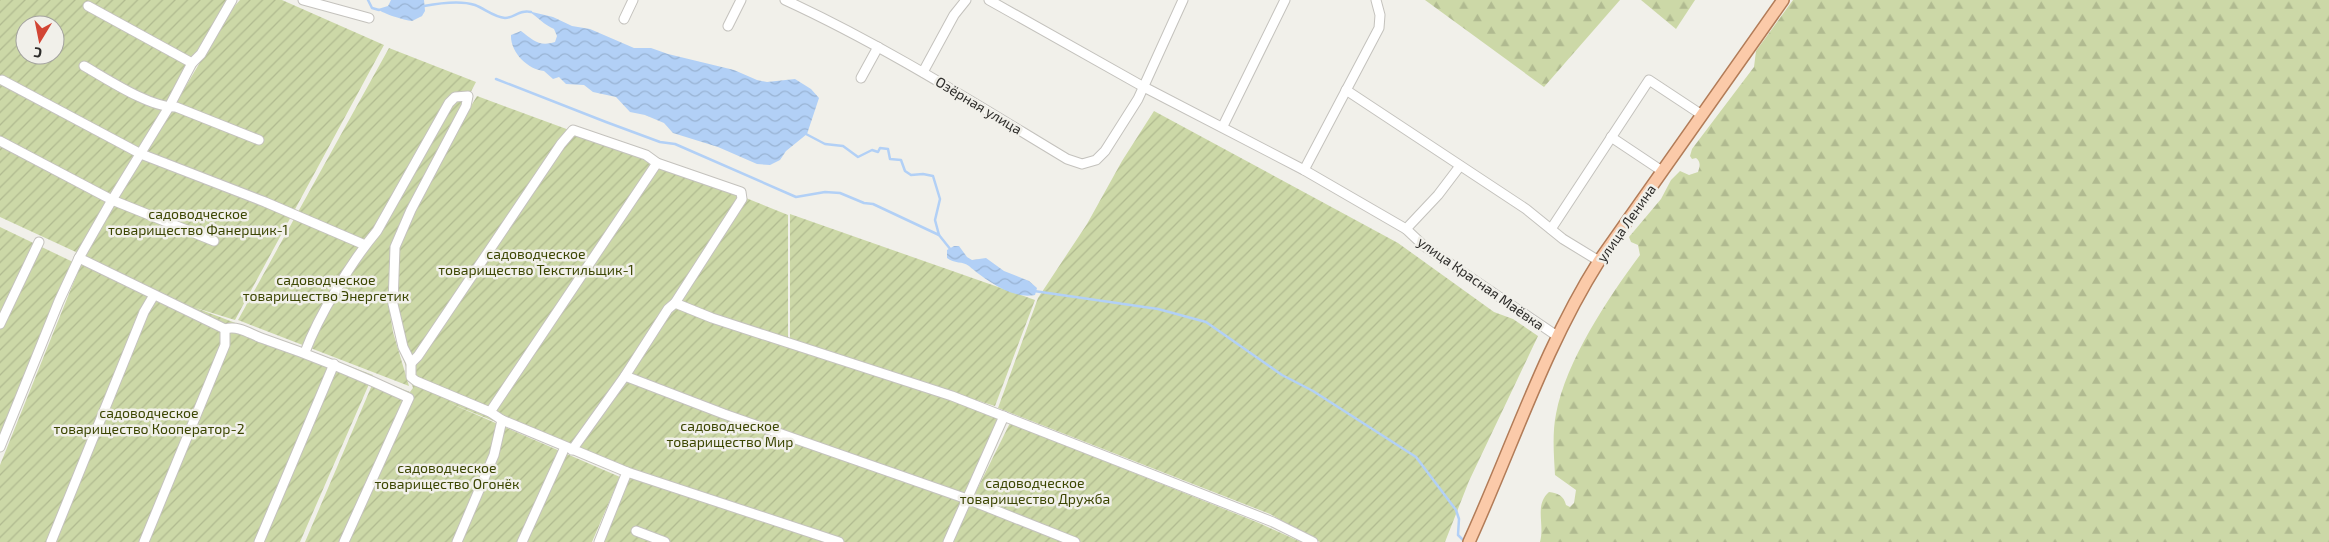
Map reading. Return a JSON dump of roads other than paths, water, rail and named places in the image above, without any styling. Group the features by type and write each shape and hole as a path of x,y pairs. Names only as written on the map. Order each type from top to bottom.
{"main road":[{"name":"улица Ленина","path":"1469,542 1557,336 1577,296 1599,261 1783,0"}],"street":[{"path":"0,447 59,301 79,258 169,107 192,63 201,54 232,0"},
{"path":"303,0 369,18"},
{"path":"624,19 633,0"},
{"path":"728,26 741,0"},
{"name":"Озёрная улица","path":"785,0 822,17 878,47 1067,159 1082,164 1096,160 1105,151 1138,99 1142,86"},
{"path":"923,72 954,15 966,0"},
{"name":"улица Красная Маёвка","path":"989,0 1142,86 1223,126 1304,170 1406,229 1424,246 1557,336"},
{"path":"1142,86 1182,0"},
{"path":"1223,126 1285,0"},
{"path":"1304,170 1379,28 1380,16 1376,0"},
{"path":"88,6 192,63"},
{"path":"861,78 878,47"},
{"path":"84,66 138,96 184,110 259,140"},
{"path":"2,80 141,154 265,202 365,245"},
{"path":"1551,229 1649,80 1702,114"},
{"path":"1346,90 1526,209 1551,229 1599,261"},
{"path":"305,352 313,331 365,245 377,231 449,103 455,97 468,96 466,106 411,210 395,247 393,304 403,347 410,363 412,377 416,382 628,472 839,542"},
{"path":"410,363 418,356 573,130 646,155 657,163 741,192 742,195 675,303 657,324 625,376 569,448 522,542"},
{"path":"1611,137 1662,171"},
{"path":"0,140 112,200 214,241"},
{"path":"490,412 657,163"},
{"name":"улица Красная Маёвка","path":"1406,229 1438,195 1460,166"},
{"path":"0,324 39,242"},
{"path":"79,258 225,328 233,326 305,352 409,398 344,542"},
{"path":"51,542 144,312 154,295"},
{"path":"675,303 712,318 952,396 1273,522 1313,542"},
{"path":"144,542 225,344 225,328"},
{"path":"260,542 334,364"},
{"path":"625,376 724,414 967,499 1075,542"},
{"path":"948,542 1004,416"},
{"path":"457,542 494,455 502,420"},
{"path":"599,542 628,472"},
{"path":"636,531 665,542"}],"water":[{"path":"391,0 424,0 425,11 422,16 412,21 389,15 378,9 388,6"},
{"path":"528,11 553,17 572,26 590,29 634,48 651,48 734,70 757,80 767,82 795,79 811,89 819,98 807,134 786,151 780,160 770,165 757,164 718,147 673,133 664,123 645,115 630,112 616,97 593,92 584,85 566,84 559,77 553,79 544,71 526,64 513,48 511,35 521,31 536,42 545,44 555,42 557,36 554,29"},
{"path":"954,246 959,246 967,257 972,260 986,258 1004,271 1029,281 1037,288 1035,295 1026,296 1008,291 983,277 967,264 950,260 947,258 947,250"}],"waterway":[{"path":"368,0 372,8 379,10"},
{"path":"424,6 450,2 469,3 505,18 527,11 531,12"},
{"path":"496,79 660,142 675,144 796,197 825,192 840,193 864,203 873,204 939,235"},
{"path":"806,134 825,144 843,146 858,157 872,150 878,152 880,148 888,149 890,159 901,160 905,171 911,175 923,174 933,176 940,199 935,220 939,235 951,250"},
{"path":"1034,291 1158,309 1206,322 1282,375 1313,391 1416,457 1456,510 1459,519 1458,535 1463,540"}],"park label":[{"name":"садоводческое товарищество Фанерщик-1","path":"198,222"},
{"name":"садоводческое товарищество Текстильщик-1","path":"536,262"},
{"name":"садоводческое товарищество Энергетик","path":"326,288"},
{"name":"садоводческое товарищество Кооператор-2","path":"149,420"},
{"name":"садоводческое товарищество Мир","path":"730,434"},
{"name":"садоводческое товарищество Огонёк","path":"447,476"},
{"name":"садоводческое товарищество Дружба","path":"1035,490"}]}
